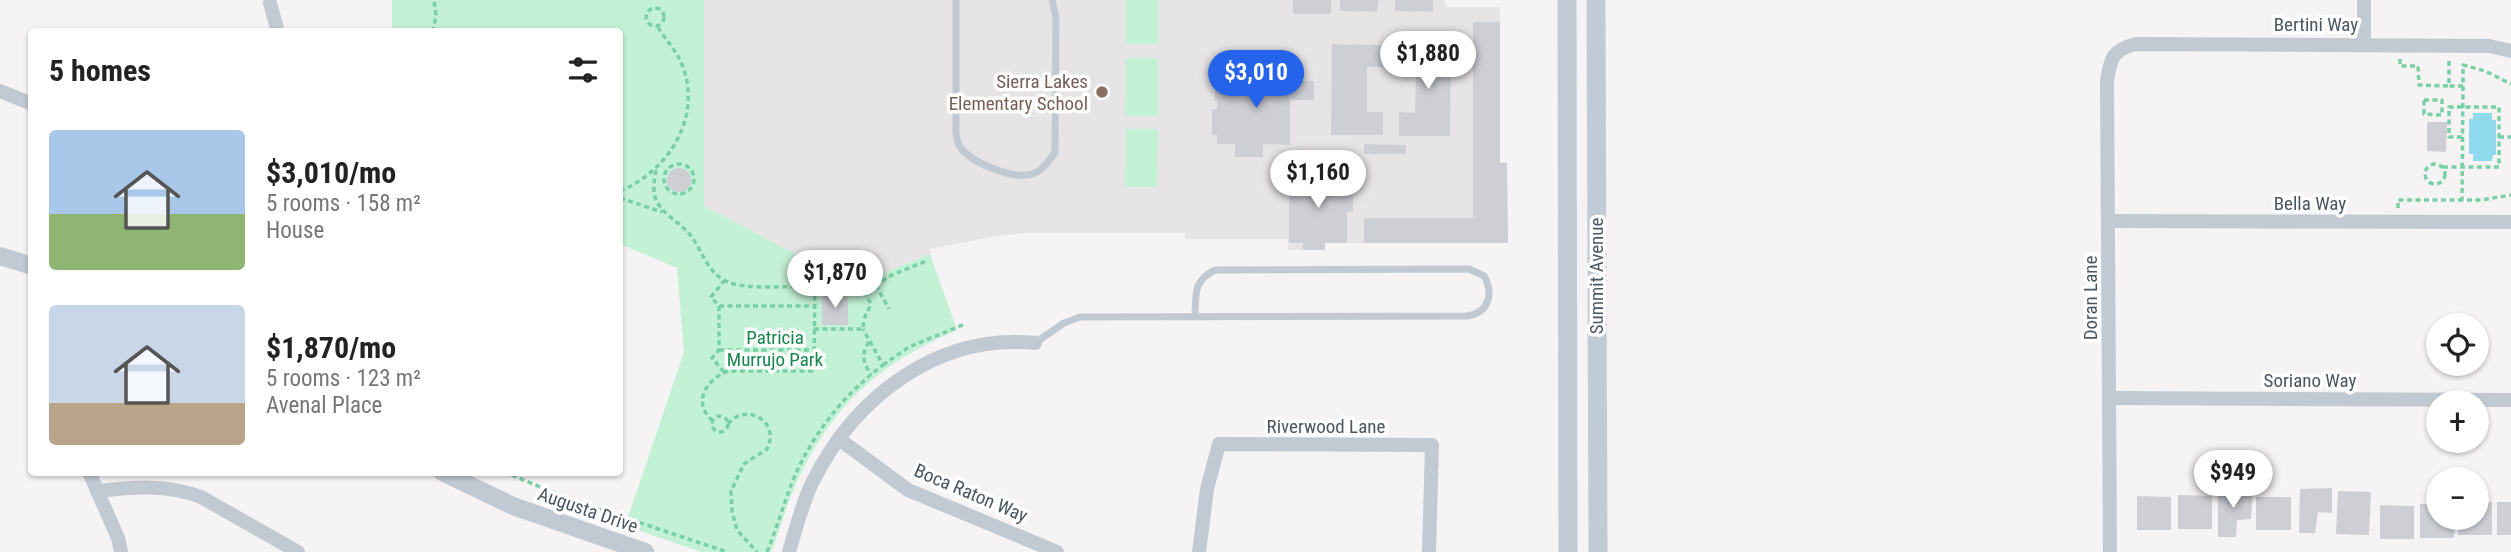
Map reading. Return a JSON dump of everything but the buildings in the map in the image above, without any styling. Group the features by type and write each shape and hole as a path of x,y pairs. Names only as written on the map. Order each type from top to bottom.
{"main road":[{"name":"Summit Avenue","path":"1567,0 1568,552"},
{"name":"Summit Avenue","path":"1596,0 1598,552"}],"street":[{"path":"2364,0 2364,43"},
{"path":"270,3 277,28"},
{"name":"Bertini Way","path":"2121,48 2136,44 2364,43 2489,46 2511,51"},
{"name":"Doran Lane","path":"2109,552 2107,81 2111,59 2121,48"},
{"path":"0,91 28,102"},
{"name":"Bella Way","path":"2109,221 2511,222"},
{"path":"0,256 28,265"},
{"path":"789,552 812,482 854,418 878,394 934,358 964,347 992,342 1035,343"},
{"name":"Soriano Way","path":"2109,398 2511,400"},
{"name":"Boca Raton Way","path":"839,439 908,490 1058,552"},
{"name":"Riverwood Lane","path":"1199,552 1207,489 1219,444 1432,445 1429,552"},
{"path":"91,476 121,552"},
{"name":"Augusta Drive","path":"450,476 513,506 645,552"},
{"path":"97,491 150,486 185,491 201,497 298,552"}],"lane":[{"path":"956,0 956,134 959,145 973,160 1003,172 1029,175 1042,169 1055,153 1056,18 1052,0"},
{"path":"1035,343 1064,323 1080,317 1467,316 1480,311 1490,293 1484,276 1469,269 1223,269 1215,270 1200,279 1195,296 1195,316"}],"path":[{"path":"434,0 436,15 434,28"},
{"path":"623,189 656,170 673,148 682,130 687,93 684,70 679,57 657,26 651,25 647,18 650,10 655,8 661,10 664,18 657,26"},
{"path":"2400,44 2400,65 2418,65 2418,85 2463,86"},
{"path":"2449,45 2449,86"},
{"path":"2462,200 2463,65 2485,71 2511,84"},
{"path":"2424,100 2442,100 2442,107 2442,115 2424,114 2424,100"},
{"path":"2442,107 2499,107 2499,167 2443,167 2435,164 2429,166 2426,172 2428,181 2437,184 2443,181 2446,175 2443,167"},
{"path":"2449,107 2449,137 2463,137"},
{"path":"2499,137 2511,137"},
{"path":"661,164 667,169"},
{"path":"677,164 690,169 694,182 690,191 676,195 667,189 663,179 667,169 677,164"},
{"path":"656,170 654,192 664,213"},
{"path":"2396,223 2399,200 2480,200 2511,195"},
{"path":"623,199 664,213 679,223 692,237 705,262 724,281 743,285 814,286 814,371 724,372 710,381 702,396 705,415 713,421"},
{"path":"814,330 863,330 866,312 871,304 864,292 892,275 926,261"},
{"path":"724,281 711,297 719,306 719,350 712,358 724,372"},
{"path":"876,285 889,309"},
{"path":"719,306 814,306"},
{"path":"883,365 909,347 965,324"},
{"path":"869,342 865,348 864,359 871,374"},
{"path":"719,350 814,350"},
{"path":"728,424 723,416 717,416 713,421 714,430 720,432 725,431 728,424 739,415 756,414 764,419 771,435 763,454 744,464 731,491 737,530 757,552"},
{"path":"514,476 572,500 727,552"}],"shaded area":[{"name":"Sierra Lakes Elementary School","path":"704,0 1445,0 1445,7 1500,7 1500,162 1507,163 1508,243 1325,243 1325,250 1288,250 1288,239 1185,239 1185,233 1026,233 930,249 930,254 854,285 704,206"}],"green space":[{"name":"Patricia Murrujo Park","path":"392,0 704,0 704,206 854,285 930,254 957,330 901,359 878,375 857,393 839,414 807,462 771,552 702,552 625,526 684,352 677,268 623,245 623,28 392,28"},
{"path":"1126,0 1158,0 1158,44 1126,44"},
{"path":"1126,58 1158,58 1158,116 1125,116"},
{"path":"1126,129 1158,129 1157,187 1125,187"}],"water":[{"path":"2473,113 2492,113 2492,120 2496,120 2496,155 2493,155 2492,161 2473,161 2473,154 2469,154 2469,119 2473,119"}],"place":[{"name":"Sierra Lakes Elementary School","path":"1102,92"}]}
